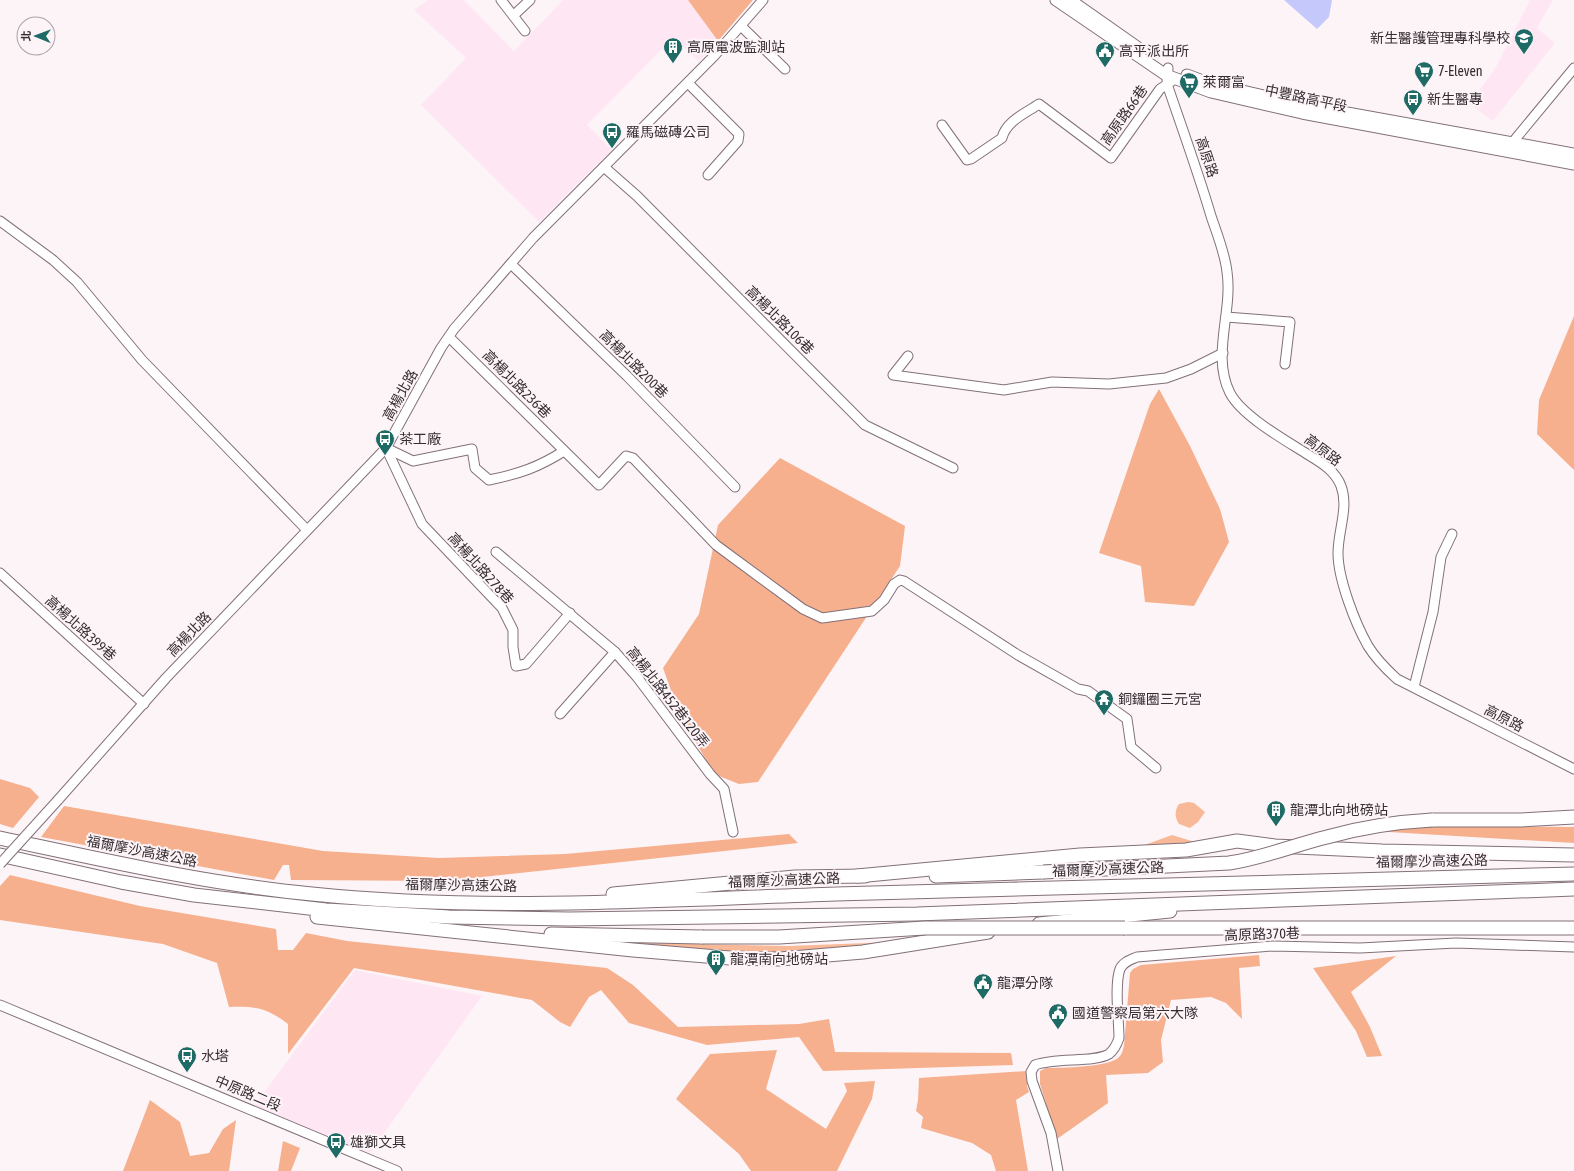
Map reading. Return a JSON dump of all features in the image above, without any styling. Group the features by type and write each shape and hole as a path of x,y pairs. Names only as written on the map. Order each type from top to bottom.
{"highway":[{"path":"1544,818 1574,810"},
{"path":"536,902 795,877 857,876 910,878 1229,863 1250,860 1358,829 1394,822 1574,817"},
{"name":"福爾摩沙高速公路","path":"0,838 136,867 245,887 316,895 422,902 665,901 1013,888 1574,874"},
{"path":"857,876 1080,856 1186,850 1237,841 1275,846 1382,851 1574,855"},
{"path":"0,854 120,882 194,894 320,918 633,950 730,958 780,959 863,952 1031,925 1191,910 1231,901"},
{"path":"194,894 326,910 399,915 569,919 917,914 1574,888"},
{"path":"487,934 607,934 702,937 779,937 925,928 1574,928"}],"main road":[{"name":"中豐路高平段","path":"1056,0 1169,76 1211,92 1302,113 1574,164"},
{"name":"中豐路高平段","path":"1070,0 1169,76 1208,83 1303,105 1574,154"}],"street":[{"path":"501,0 525,31"},
{"path":"514,15 530,0"},
{"name":"高楊北路","path":"0,864 166,678 386,448 449,337 533,238 688,83 763,0"},
{"path":"741,26 785,69"},
{"path":"1512,143 1574,68"},
{"name":"高原路66巷","path":"942,125 967,160 971,159 1002,138 1008,125 1039,104 1111,158 1169,76"},
{"name":"高原路","path":"1169,76 1224,257 1228,282 1223,353 1224,376 1230,393 1240,406 1280,436 1322,463 1335,475 1340,484 1344,502 1338,554 1345,590 1368,646 1384,668 1397,679 1574,769"},
{"path":"688,83 740,134 738,140 708,175"},
{"name":"高楊北路106巷","path":"604,167 636,196 864,425 953,468"},
{"path":"0,221 53,260 78,282 142,360 307,530"},
{"name":"高楊北路200巷","path":"511,264 627,376 734,487"},
{"path":"1226,317 1290,322 1285,364"},
{"name":"高楊北路236巷","path":"449,337 599,485 626,456 633,458 716,545 803,609 822,618 872,611 884,600 894,584 900,580 904,581 1018,655 1078,689 1088,691 1127,719 1131,747 1156,768"},
{"path":"908,356 893,375 1004,390 1052,382 1109,384 1166,378 1191,369 1223,353"},
{"path":"386,448 414,461 472,449 476,468 489,480 509,476 542,465 564,451"},
{"name":"高楊北路278巷","path":"386,448 422,524 502,608 513,630 513,647 516,666 526,664 570,613"},
{"path":"1414,687 1433,612 1441,557 1452,534"},
{"name":"高楊北路452巷120弄","path":"496,552 615,652 637,677 710,774 724,789 733,832"},
{"name":"高楊北路399巷","path":"0,573 144,704"},
{"path":"560,714 615,652"},
{"name":"高原路370巷","path":"1058,1171 1051,1133 1032,1081 1031,1072 1035,1065 1048,1061 1101,1057 1110,1053 1117,1044 1119,1038 1118,980 1120,968 1126,962 1137,957 1273,946 1360,948 1456,943 1574,947"},
{"name":"中原路二段","path":"0,1005 397,1171"}],"shaded area":[{"path":"428,0 464,0 514,51 563,0 688,0 718,41 699,61 673,38 587,125 612,150 539,222 421,105 466,58 414,10"},
{"path":"688,0 753,0 718,41"},
{"name":"新生醫護管理專科學校","path":"1530,0 1553,0 1537,28 1555,43 1493,121 1469,104 1496,67"},
{"path":"1574,316 1574,470 1537,434 1539,400"},
{"path":"1159,389 1190,446 1220,509 1229,542 1194,606 1145,602 1141,566 1099,553 1150,404"},
{"path":"780,458 905,526 900,566 758,782 739,784 714,774 679,713 663,668 699,614 718,525"},
{"path":"0,779 30,788 39,797 13,828 0,824"},
{"path":"1188,802 1194,803 1205,812 1198,822 1190,828 1179,824 1176,814 1176,809 1179,804"},
{"path":"64,806 323,851 439,858 565,854 789,834 798,843 446,881 291,880 289,865 283,865 274,880 41,837"},
{"path":"1361,821 1387,825 1574,827 1574,843 1373,831"},
{"path":"1172,835 1195,842 1158,848 1136,848"},
{"path":"10,875 140,906 276,929 278,950 293,950 306,933 347,941 607,968 633,985 678,1027 799,1024 829,1019 835,1052 1011,1053 1013,1065 823,1071 799,1037 707,1045 629,1023 601,990 589,997 570,1027 560,1022 532,1000 354,968 288,1054 288,1024 274,1014 261,1009 229,1007 217,963 163,944 0,920 0,886"},
{"path":"598,942 788,946 895,942 872,946 751,954"},
{"path":"1259,955 1260,966 1239,968 1242,1019 1226,1003 1211,997 1171,1000 1161,1040 1163,1062 1148,1073 1106,1075 1108,1103 1057,1139 1040,1084 1040,1071 1046,1068 1096,1065 1114,1060 1120,1056 1124,1046 1130,973 1133,969 1141,965"},
{"path":"1396,956 1351,992 1370,1027 1382,1056 1367,1057 1356,1031 1313,968"},
{"path":"355,970 482,996 370,1153 254,1106"},
{"path":"777,1050 766,1089 826,1129 847,1091 844,1083 875,1081 872,1099 837,1171 751,1171 739,1154 676,1099 710,1054"},
{"path":"1027,1071 1027,1086 1029,1092 1016,1100 1028,1171 996,1171 991,1155 972,1143 921,1128 923,1117 916,1111 919,1078"},
{"path":"150,1100 180,1122 190,1156 209,1153 223,1129 236,1120 229,1171 123,1171"},
{"path":"283,1141 300,1148 291,1171 278,1171"}],"water":[{"path":"1284,0 1332,0 1329,17 1317,29"}],"place":[{"name":"新生醫護管理專科學校","path":"1524,55"},
{"name":"高原電波監測站","path":"673,64"},
{"name":"高平派出所","path":"1105,68"},
{"name":"7-Eleven","path":"1424,88"},
{"name":"萊爾富","path":"1189,99"},
{"name":"新生醫專","path":"1413,116"},
{"name":"羅馬磁磚公司","path":"612,149"},
{"name":"茶工廠","path":"385,456"},
{"name":"銅鑼圈三元宮","path":"1104,716"},
{"name":"龍潭北向地磅站","path":"1276,827"},
{"name":"龍潭南向地磅站","path":"716,976"},
{"name":"龍潭分隊","path":"983,1000"},
{"name":"國道警察局第六大隊","path":"1058,1030"},
{"name":"水塔","path":"187,1073"},
{"name":"雄獅文具","path":"336,1159"}]}
